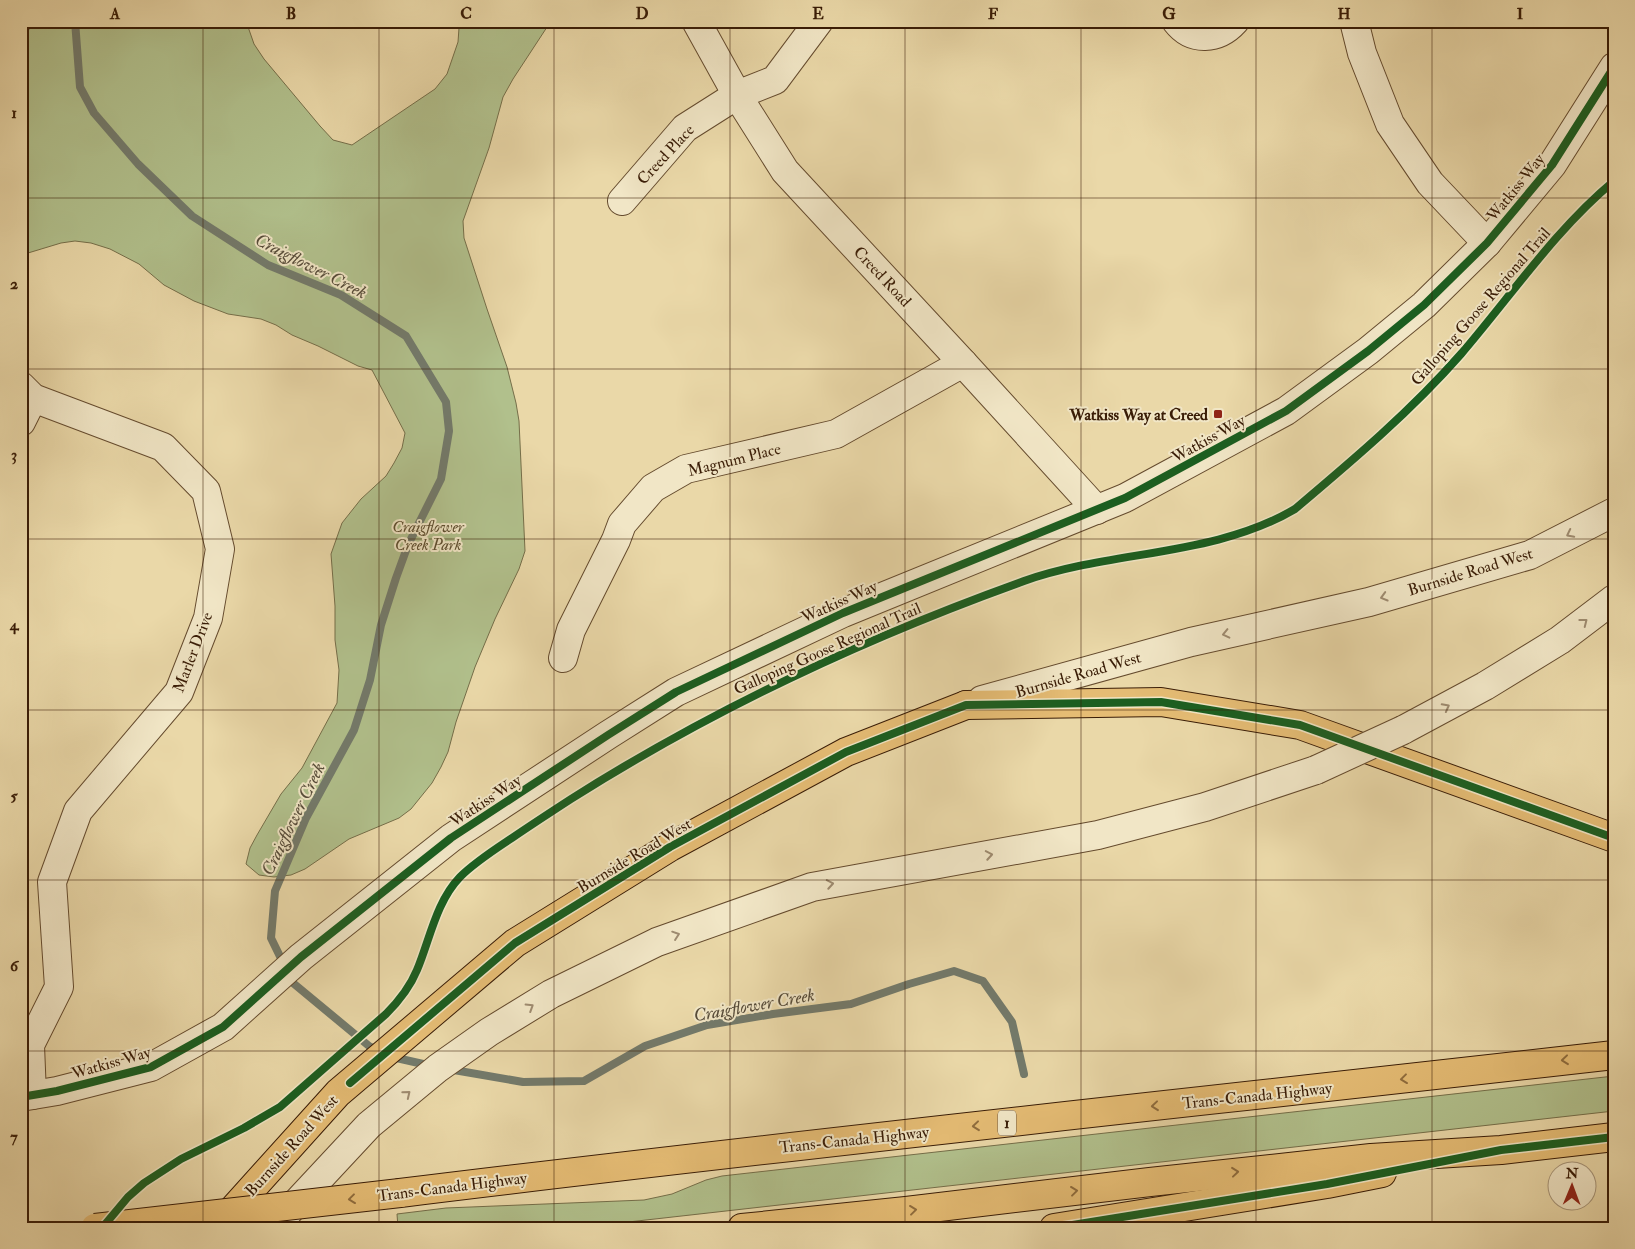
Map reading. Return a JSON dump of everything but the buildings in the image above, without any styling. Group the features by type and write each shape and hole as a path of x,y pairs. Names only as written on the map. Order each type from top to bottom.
{"main road":[{"path":"966,705 1161,702 1300,725 1614,838"},
{"name":"Burnside Road West","path":"216,1228 338,1093 515,943 670,847 846,752 966,705"},
{"name":"Trans-Canada Highway","path":"95,1228 700,1156 1614,1055"},
{"path":"742,1228 1371,1158 1501,1150 1614,1137"},
{"path":"1054,1228 1327,1184 1501,1150"}],"street":[{"name":"Creed Road","path":"696,21 737,95 785,171 1097,510"},
{"name":"Creed Place","path":"622,201 685,128 737,95 775,80 819,21"},
{"path":"1176,21 1182,30 1197,36 1213,36 1231,26 1235,21"},
{"path":"1354,21 1362,53 1390,124 1430,183 1487,243"},
{"name":"Watkiss Way","path":"27,1096 151,1067 224,1027 301,957 451,838 676,692 843,613 1097,510 1158,480 1286,411 1368,352 1417,311 1487,243 1552,165 1614,67"},
{"name":"Magnum Place","path":"563,658 571,630 616,540 622,524 653,488 686,469 836,434 963,363"},
{"path":"21,422 27,392"},
{"name":"Marler Drive","path":"27,392 163,447 206,491 220,549 208,618 179,692 78,811 52,882 59,987 26,1044 27,1096"},
{"name":"Burnside Road West","path":"966,705 1191,642 1369,602 1530,555 1614,512"},
{"path":"273,1228 369,1125 438,1068 488,1032 551,994 657,942 812,888 1098,835 1205,807 1316,770 1403,730 1485,686 1560,640 1614,598"}],"green space":[{"name":"Craigflower Creek Park","path":"21,21 246,21 254,44 264,59 320,126 333,140 352,145 435,89 447,74 458,42 459,28 464,21 551,21 503,97 489,148 463,221 464,238 507,367 516,403 519,421 525,551 519,569 475,667 448,752 432,783 411,809 399,818 349,839 305,869 291,875 274,877 259,875 246,864 250,848 281,794 302,768 337,703 339,670 335,640 335,606 331,554 342,523 361,499 386,476 402,448 405,433 372,370 358,366 292,335 276,325 261,319 228,314 194,301 164,285 139,264 110,249 91,243 75,241 61,243 28,253 21,253"},
{"path":"1614,1076 1614,1111 575,1228 398,1228 397,1214 446,1208 644,1200 672,1194 706,1180 722,1176"}],"waterway":[{"path":"21,34 31,21"},
{"name":"Craigflower Creek","path":"75,21 80,87 94,113 138,164 192,216 268,265 341,295 406,336 446,402 449,431 441,479 408,545 396,578 381,625 370,680 354,730 306,818 275,891 271,938 293,983 369,1046 379,1051"},
{"name":"Craigflower Creek","path":"448,1069 523,1082 584,1081 645,1046 707,1025 851,1004 954,971 983,981 1012,1022 1024,1074"},
{"name":"Craigflower Creek","path":"392,1057 432,1066"}],"cycle path":[{"path":"21,1097 57,1091 151,1067 223,1027 301,957 451,838 676,692 843,613 1125,498 1286,411 1368,351 1424,305 1487,243 1552,165 1614,67"},
{"name":"Galloping Goose Regional Trail","path":"102,1228 128,1197 144,1183 181,1159 244,1128 280,1107 386,1014 400,999 411,982 422,958 439,909 460,877 498,847 625,766 679,735 791,678 848,651 965,603 1057,571 1197,545 1231,536 1264,525 1295,509 1402,415 1442,375 1480,332 1553,242 1614,181"},
{"path":"350,1083 515,943 670,847 846,752 966,705 1161,702 1300,725 1614,838"},
{"path":"1054,1228 1327,1184 1501,1150 1614,1137"}],"place":[{"name":"Watkiss Way at Creed","path":"1218,414"}]}
